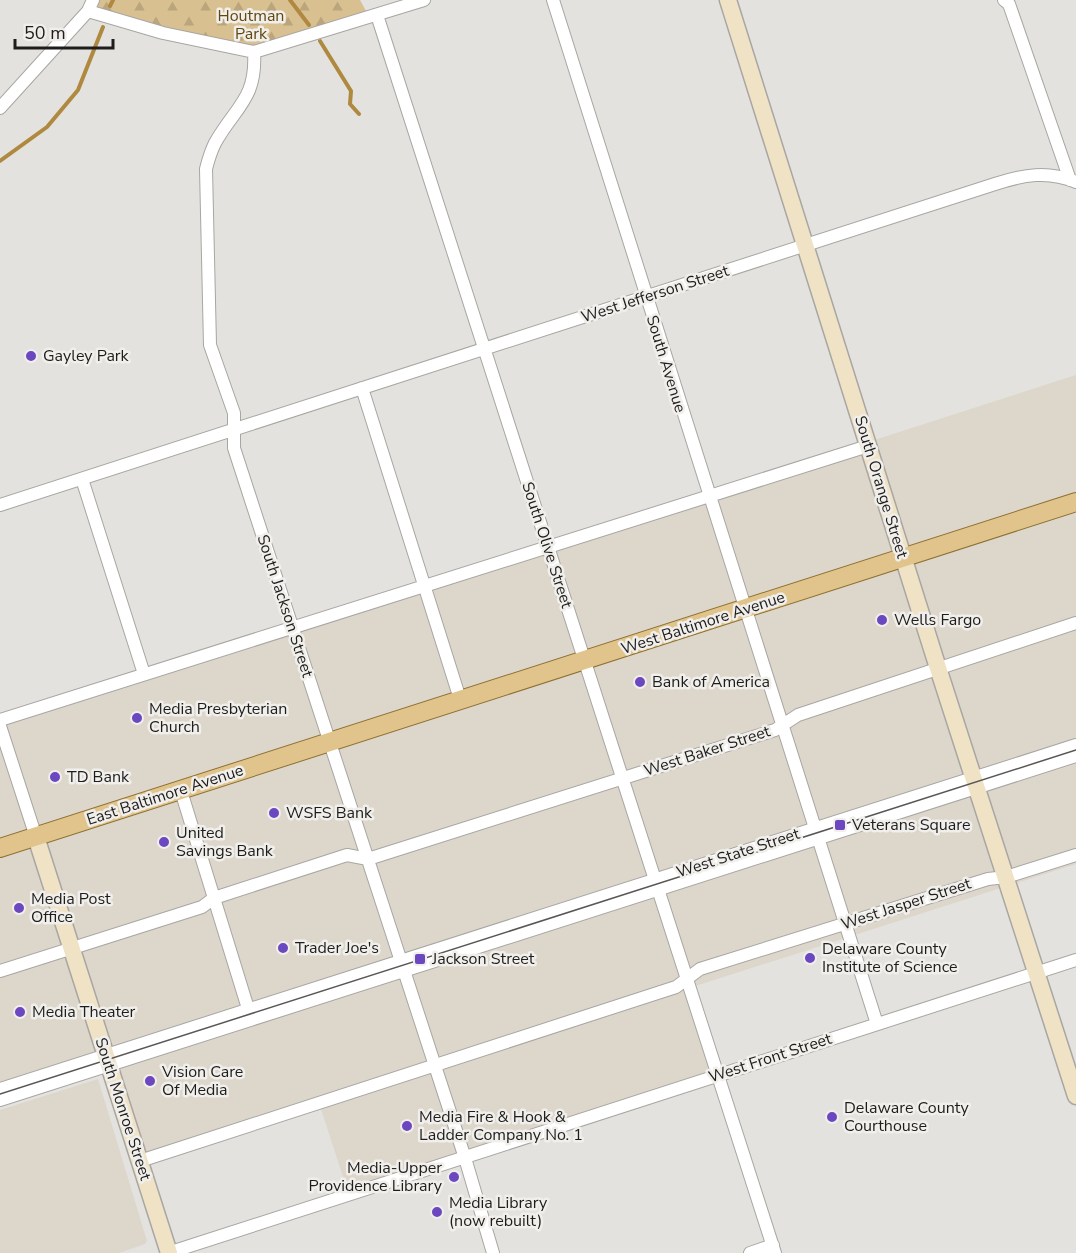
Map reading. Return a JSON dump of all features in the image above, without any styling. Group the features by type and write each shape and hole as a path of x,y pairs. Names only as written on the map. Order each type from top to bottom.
{"main road":[{"name":"South Orange Street","path":"728,0 903,558 1076,1096"},
{"name":"West Baltimore Avenue","path":"330,743 460,699 585,662 1076,502"},
{"name":"East Baltimore Avenue","path":"0,848 330,743"},
{"name":"South Monroe Street","path":"36,837 168,1253"}],"street":[{"path":"0,108 90,6 163,33 254,52 424,0"},
{"name":"South Avenue","path":"553,0 782,727"},
{"path":"1004,0 1009,4 1073,181"},
{"name":"South Olive Street","path":"377,15 720,1074 774,1249"},
{"name":"South Jackson Street","path":"254,52 256,71 245,103 215,143 206,169 210,345 234,413 234,448 465,1158 493,1253"},
{"name":"West Jefferson Street","path":"0,505 804,245 1025,176 1050,175 1073,181"},
{"path":"362,388 460,699"},
{"path":"0,720 868,446"},
{"path":"82,478 144,674"},
{"name":"West Baker Street","path":"368,859 782,727 798,715 1076,623"},
{"name":"South Monroe Street","path":"0,726 36,837"},
{"path":"782,727 877,1024"},
{"name":"West State Street","path":"106,1060 976,782 1076,745"},
{"name":"West State Street","path":"976,782 1076,756"},
{"path":"181,791 250,1014"},
{"path":"0,971 202,907 214,898 347,855 368,859"},
{"name":"West Jasper Street","path":"140,1161 676,987 700,969 988,879 1006,877 1076,855"},
{"name":"West Front Street","path":"168,1253 1076,960"},
{"path":"0,1089 106,1060"},
{"path":"0,1100 106,1060"},
{"path":"750,1253 774,1249"}],"shaded area":[{"path":"1076,375 1076,500 1071,502 1076,517 1076,864 686,989 712,1072 347,1189 320,1106 148,1161 111,1047 0,1083 0,722"},
{"path":"98,1079 147,1241 145,1244 119,1253 0,1253 0,1110"}],"green space":[{"name":"Houtman Park","path":"93,0 360,0 366,11 254,52 88,11"}],"waterway":[{"path":"110,6 113,0"},
{"path":"290,0 309,25"},
{"path":"0,161 47,127 78,90 103,27"},
{"path":"320,41 351,91 350,104 359,114"}],"tram line":[{"path":"0,1094 1076,750"}],"place":[{"name":"Gayley Park","path":"31,356"},
{"name":"Wells Fargo","path":"882,620"},
{"name":"Bank of America","path":"640,682"},
{"name":"Media Presbyterian Church","path":"137,718"},
{"name":"TD Bank","path":"55,777"},
{"name":"WSFS Bank","path":"274,813"},
{"name":"Veterans Square","path":"840,825"},
{"name":"United Savings Bank","path":"164,842"},
{"name":"Media Post Office","path":"19,908"},
{"name":"Trader Joe's","path":"283,948"},
{"name":"Delaware County Institute of Science","path":"810,958"},
{"name":"Jackson Street","path":"420,959"},
{"name":"Media Theater","path":"20,1012"},
{"name":"Vision Care Of Media","path":"150,1081"},
{"name":"Delaware County Courthouse","path":"832,1117"},
{"name":"Media Fire & Hook & Ladder Company No. 1","path":"407,1126"},
{"name":"Media-Upper Providence Library","path":"454,1177"},
{"name":"Media Library (now rebuilt)","path":"437,1212"}]}
